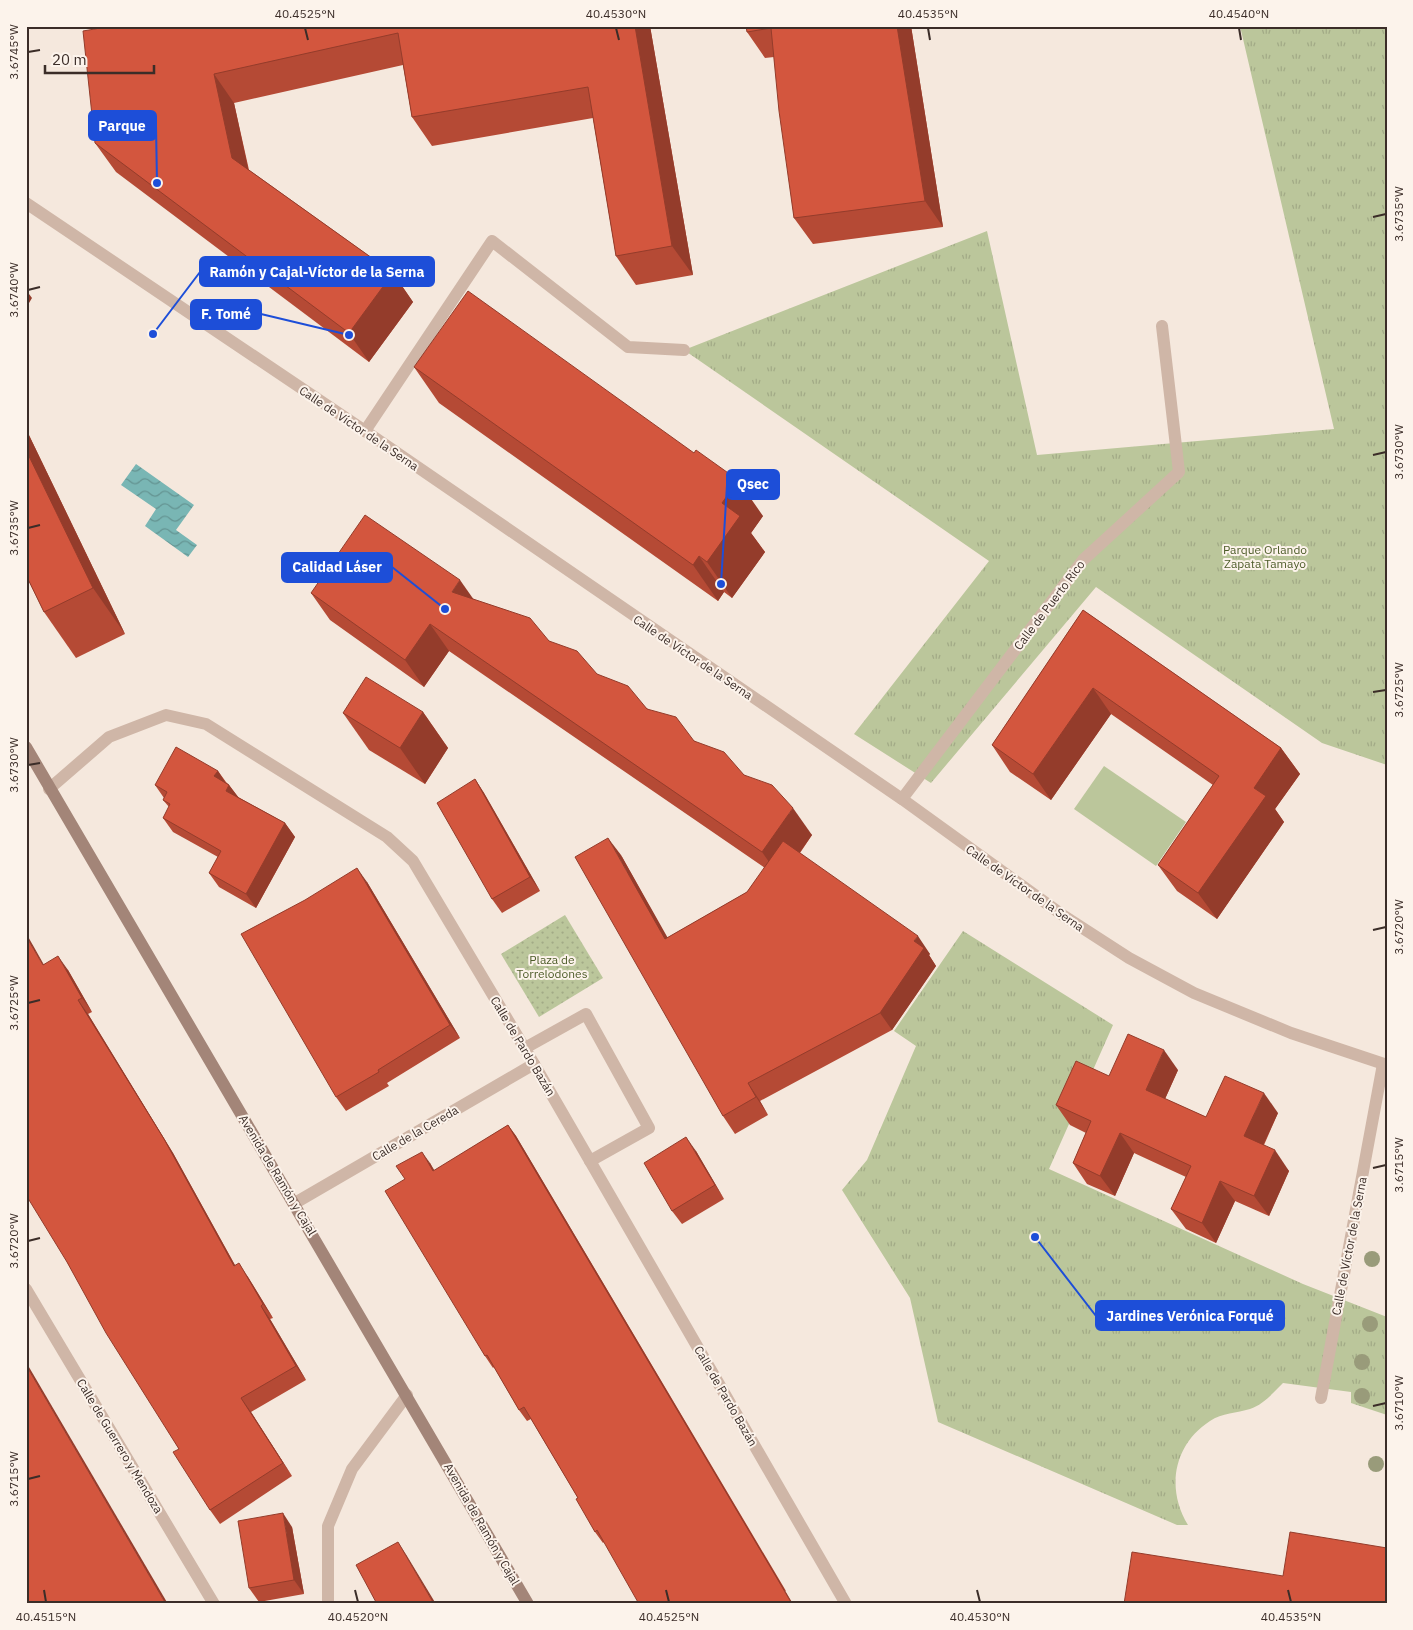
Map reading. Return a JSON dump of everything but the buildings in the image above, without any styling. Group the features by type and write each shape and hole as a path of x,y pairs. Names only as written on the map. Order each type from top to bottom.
{"main road":[{"name":"Avenida de Ramón y Cajal","path":"26,747 49,789 295,1203 528,1604"}],"street":[{"name":"Calle de Víctor de la Serna","path":"26,203 365,431 902,800 1048,905 1129,958 1194,992 1291,1033 1385,1065 1321,1398"},
{"path":"365,431 492,241 628,347 684,350"},
{"name":"Calle de Puerto Rico","path":"902,800 1083,560 1180,472 1162,326"},
{"name":"Calle de Pardo Bazán","path":"49,789 109,737 166,715 206,724 387,838 413,861 525,1048 846,1604"},
{"path":"525,1048 586,1014 649,1128 590,1161"},
{"name":"Calle de la Cereda","path":"295,1203 534,1064"},
{"name":"Calle de Guerrero y Mendoza","path":"26,1289 214,1604"},
{"path":"328,1604 328,1526 352,1469 407,1395"}],"green space":[{"name":"Parque Orlando Zapata Tamayo","path":"1240,26 1387,26 1387,765 1322,743 1096,587 931,783 854,734 989,561 684,350 987,231 1037,455 1334,429"},
{"path":"1104,766 1186,822 1156,866 1074,809"},
{"name":"Plaza de Torrelodones","path":"565,915 603,978 539,1017 501,954"},
{"path":"963,931 1113,1025 1049,1169 1303,1284 1387,1317 1387,1415 1351,1403 1351,1392 1283,1383 1268,1398 1255,1407 1215,1418 1198,1431 1188,1442 1181,1455 1177,1469 1177,1497 1188,1525 1177,1525 938,1422 910,1298 842,1190 867,1160 916,1046 894,1031"}],"water":[{"path":"136,464 194,505 176,530 197,545 188,557 145,526 156,509 121,485"}],"place":[{"name":"Parque","path":"157,183"},
{"name":"Ramón y Cajal-Víctor de la Serna","path":"153,334"},
{"name":"F. Tomé","path":"349,335"},
{"name":"Qsec","path":"721,584"},
{"name":"Calidad Láser","path":"445,609"},
{"name":"Jardines Verónica Forqué","path":"1035,1237"}]}
